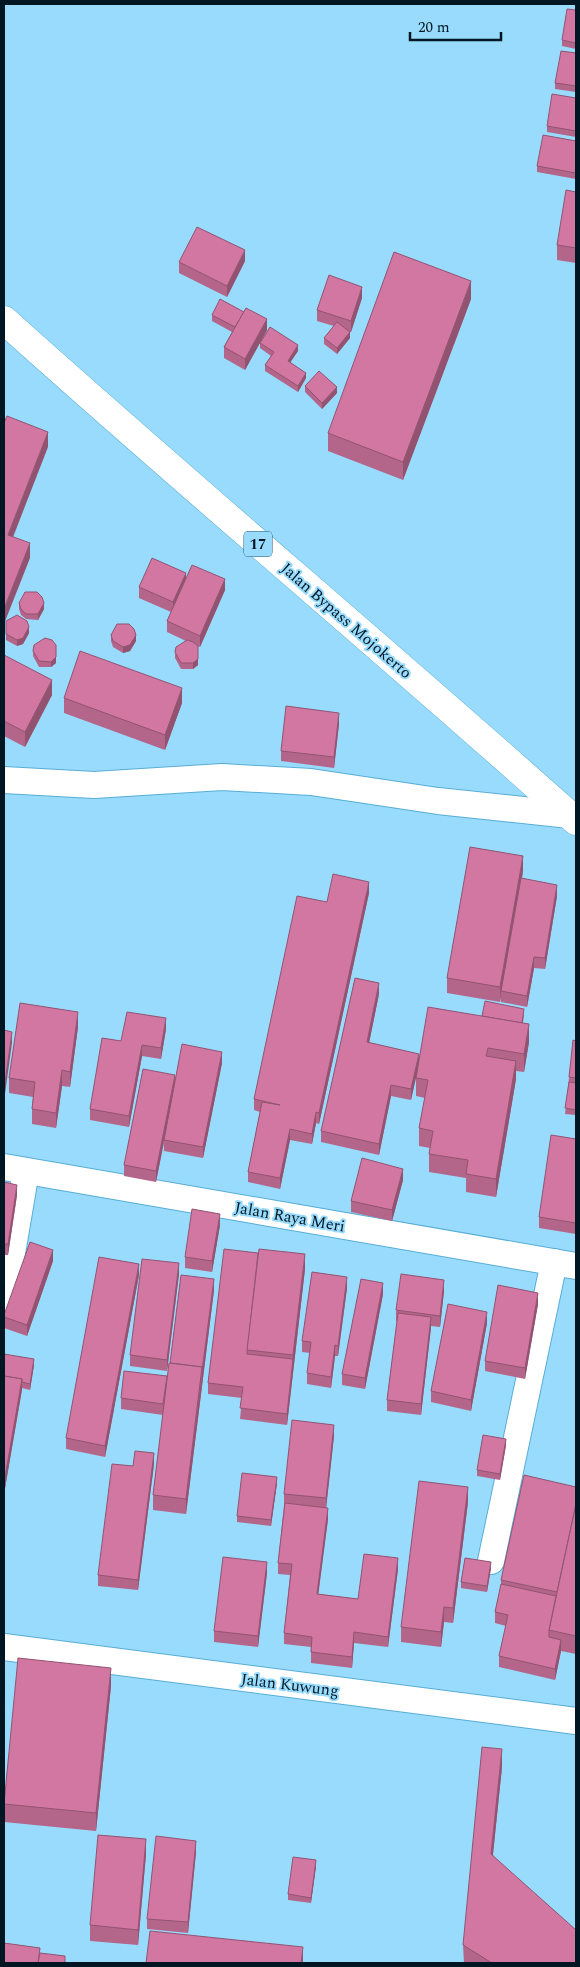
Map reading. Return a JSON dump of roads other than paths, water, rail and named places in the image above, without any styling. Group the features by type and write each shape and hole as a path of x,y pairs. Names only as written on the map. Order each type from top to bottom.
{"highway":[{"name":"Jalan Bypass Mojokerto","path":"4,320 255,542 486,739 573,818"}],"street":[{"path":"4,780 94,785 222,777 311,782 438,801 573,818"},
{"path":"4,1300 15,1169"},
{"name":"Jalan Raya Meri","path":"15,1169 565,1264"},
{"path":"491,1561 565,1264"},
{"name":"Jalan Kuwung","path":"4,1647 576,1721"}]}
